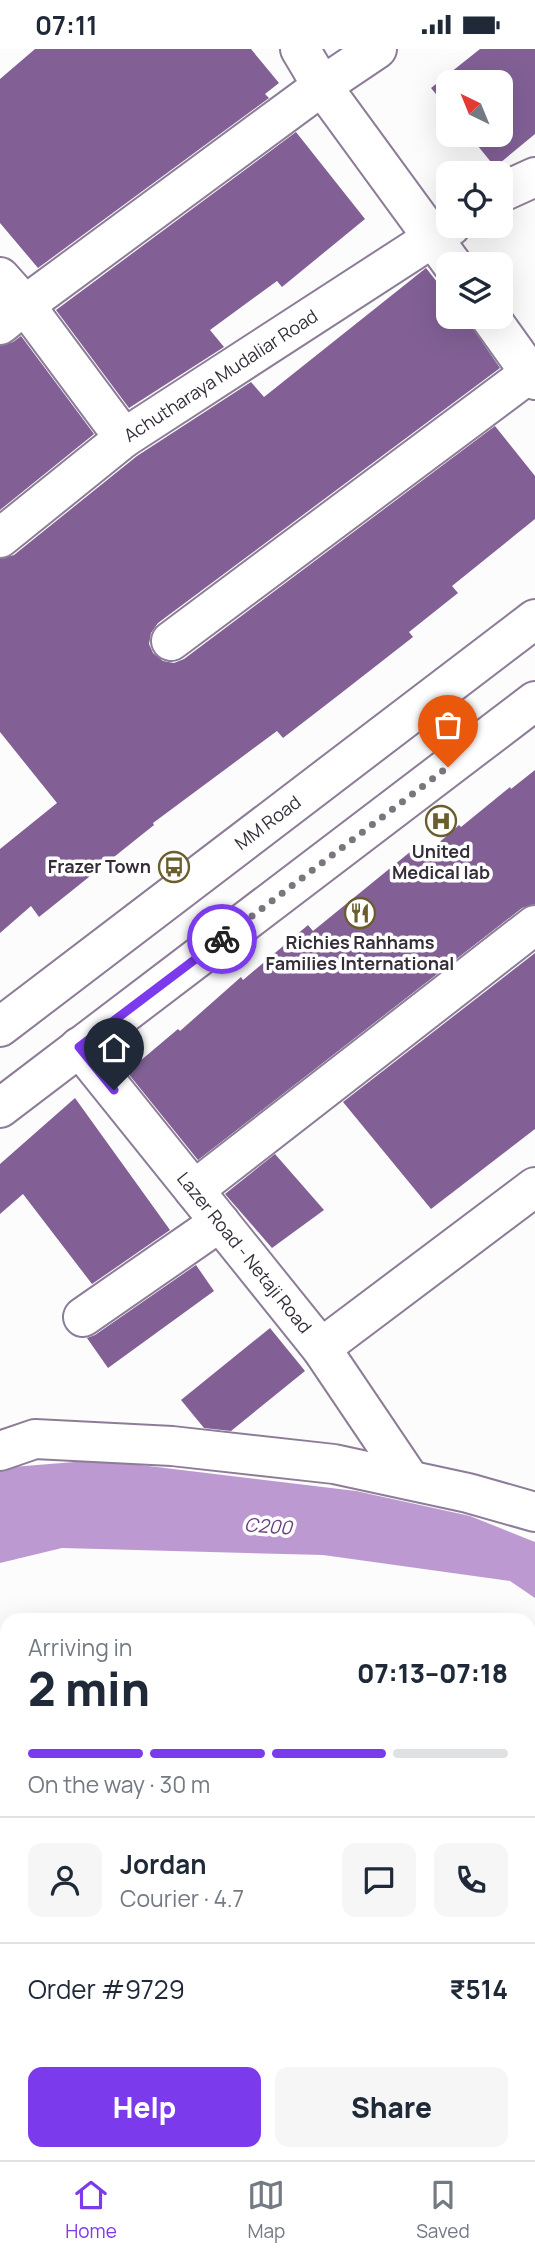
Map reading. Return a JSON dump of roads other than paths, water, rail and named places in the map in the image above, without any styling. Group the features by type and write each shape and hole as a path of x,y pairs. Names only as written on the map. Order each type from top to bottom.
{"street":[{"path":"300,49 322,86 446,243"},
{"path":"124,438 8,303 377,49"},
{"path":"513,187 535,177"},
{"name":"Achutharaya Mudaliar Road","path":"0,538 124,438 446,243"},
{"path":"171,641 532,377 498,329"},
{"name":"MM Road","path":"0,1027 535,619"},
{"path":"0,1108 535,701"},
{"path":"194,1190 535,925"},
{"name":"Lazer Road - Netaji Road","path":"79,1047 321,1348 535,1187"},
{"path":"83,1317 220,1222"},
{"path":"321,1348 410,1480"},
{"path":"0,1451 35,1439 172,1446 334,1464 468,1493 535,1512"}],"water":[{"name":"C200","path":"99,1460 356,1491 470,1516 535,1542 535,1598 510,1581 323,1555 62,1548 0,1563 0,1468"}],"place":[{"name":"United Medical lab","path":"441,821"},
{"name":"Frazer Town","path":"174,867"},
{"name":"Richies Rahhams Families International","path":"360,913"}]}
